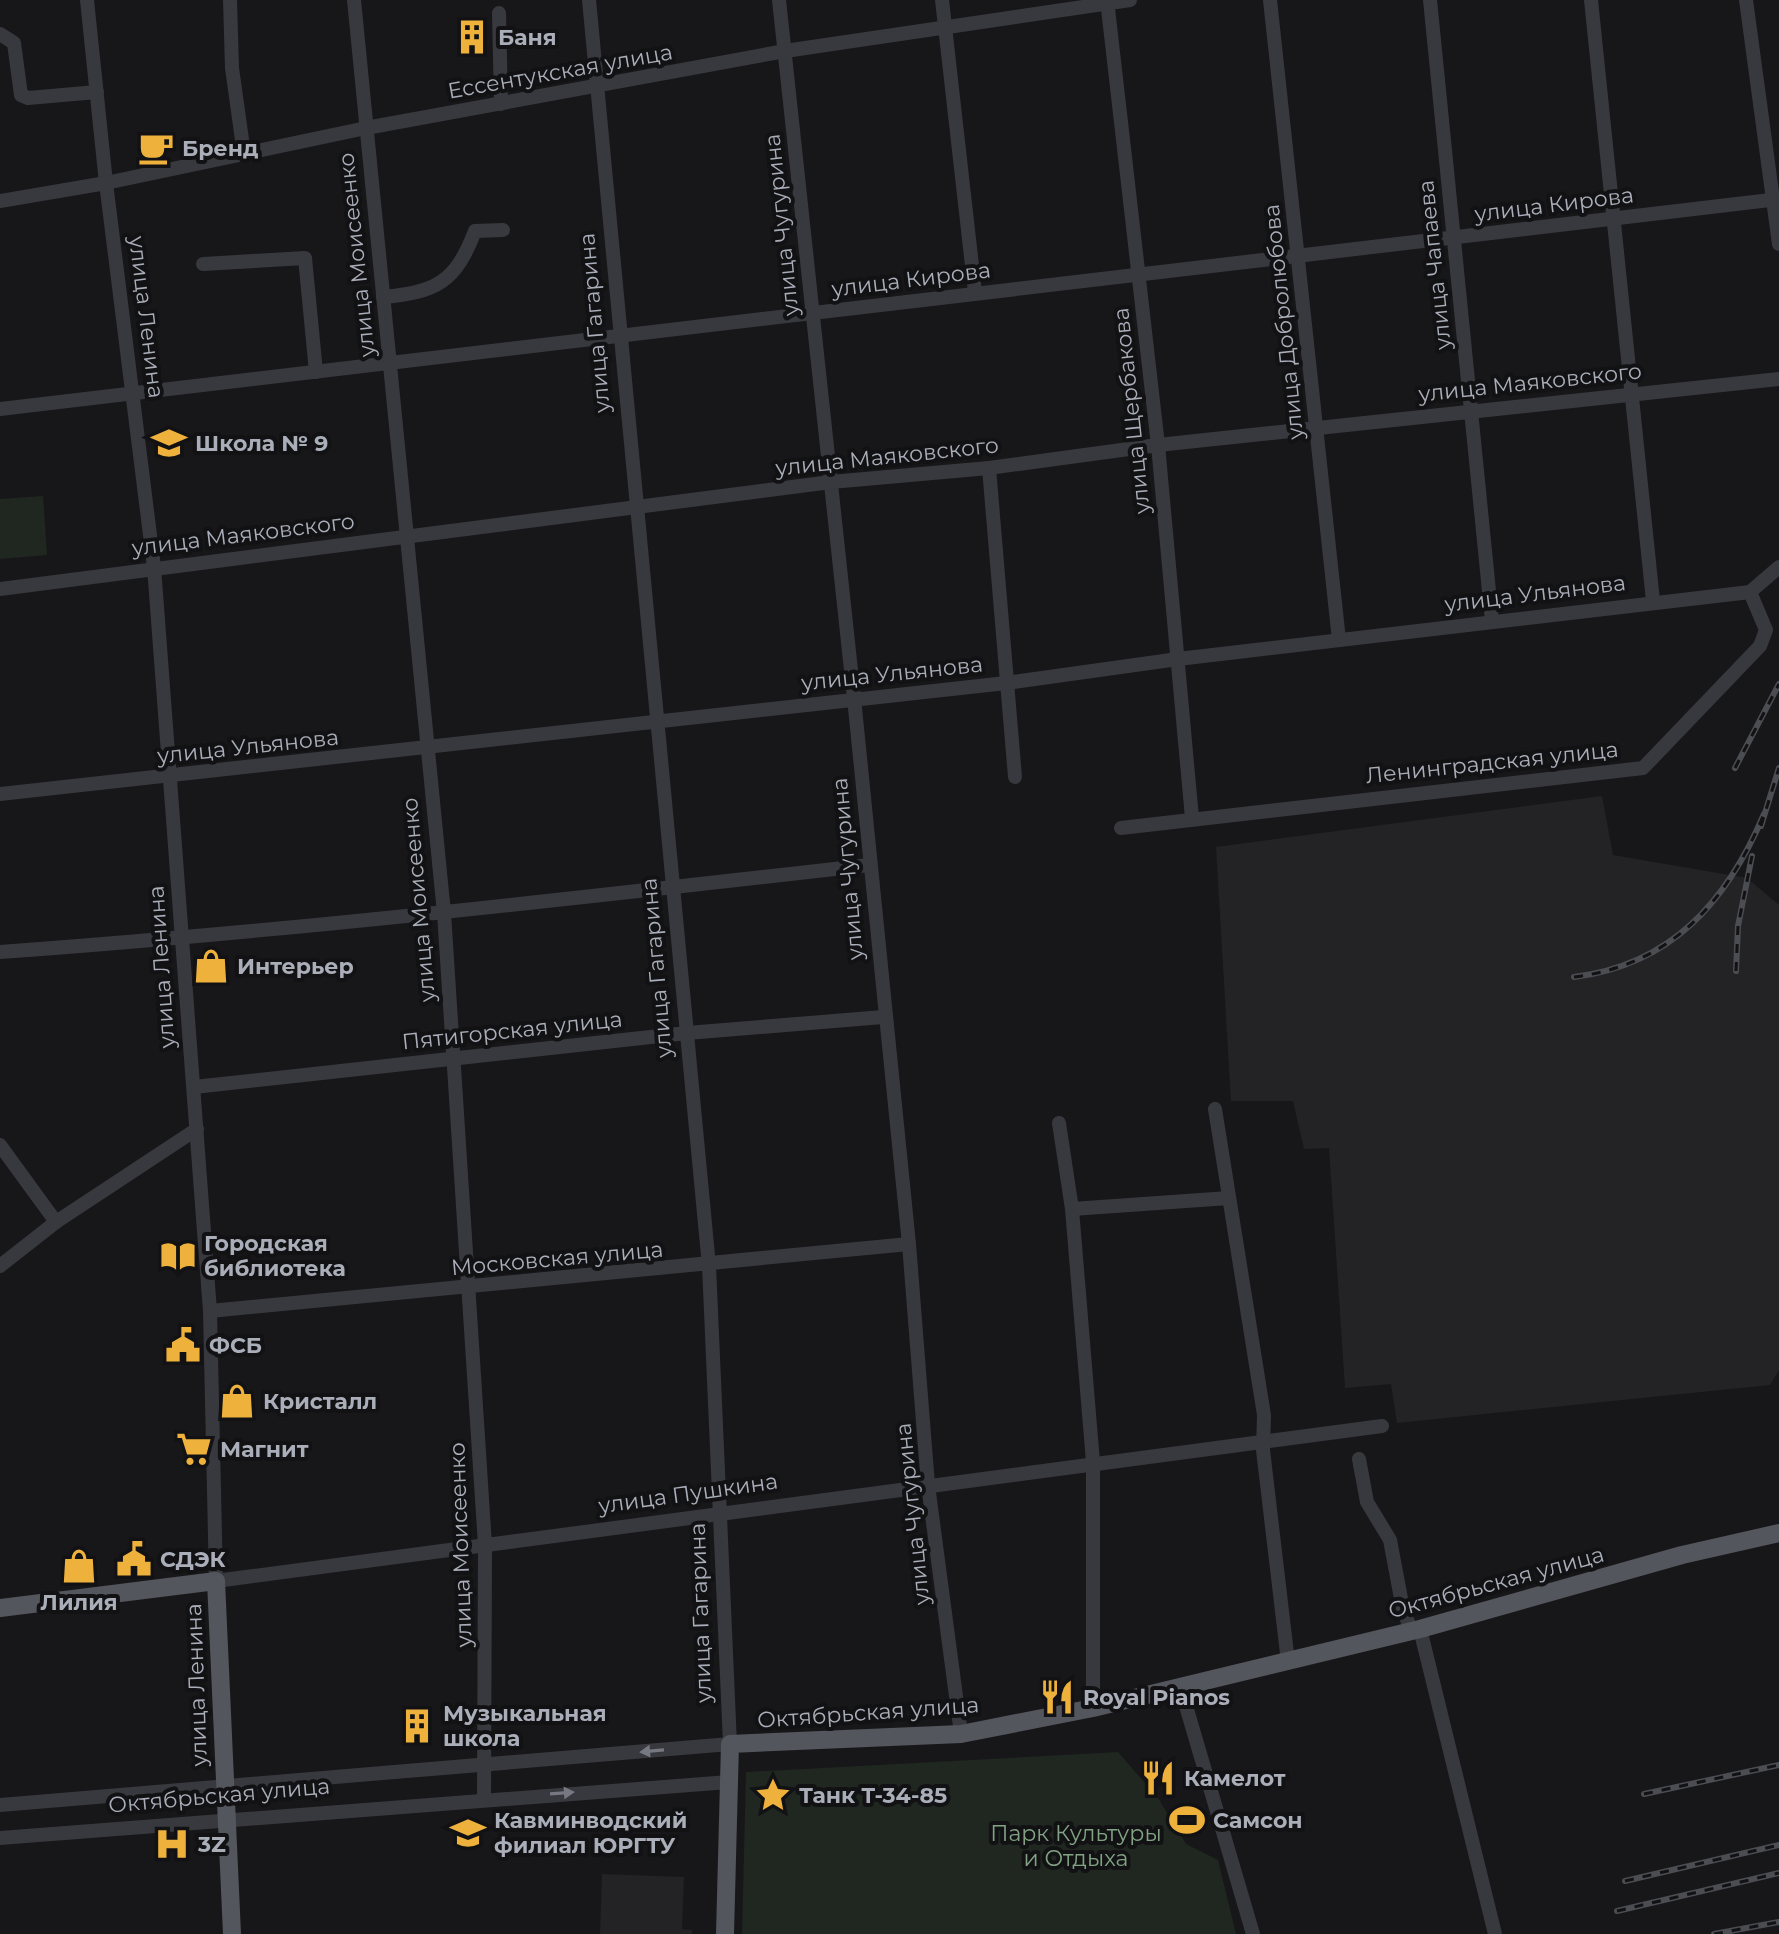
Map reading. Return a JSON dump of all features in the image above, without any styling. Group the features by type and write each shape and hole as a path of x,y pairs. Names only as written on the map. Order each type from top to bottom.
{"main road":[{"name":"Октябрьская улица","path":"730,1744 961,1734 1093,1708 1415,1630 1682,1555 1779,1533"},
{"name":"улица Пушкина","path":"0,1608 216,1581"},
{"name":"улица Ленина","path":"216,1581 232,1934"},
{"name":"улица Гагарина","path":"725,1934 730,1744"}],"street":[{"name":"улица Ленина","path":"87,0 106,183 154,567 210,1311 216,1581"},
{"path":"230,0 232,68 244,154"},
{"name":"улица Моисеенко","path":"354,0 444,913 485,1545 484,1799"},
{"name":"улица Гагарина","path":"589,0 709,1266 730,1744"},
{"name":"улица Чугурина","path":"779,0 909,1244 928,1485 961,1734"},
{"path":"942,0 975,292"},
{"name":"Ессентукская улица","path":"0,201 106,183 366,128 785,51 1130,0"},
{"name":"улица Добролюбова","path":"1270,0 1339,640"},
{"name":"улица Чапаева","path":"1430,0 1492,621"},
{"path":"1591,0 1653,601"},
{"path":"1746,0 1776,200 1779,244"},
{"name":"улица Щербакова","path":"1108,1 1158,445 1192,818"},
{"path":"499,13 501,104"},
{"path":"0,34 14,43 21,95 28,98 97,92"},
{"name":"улица Кирова","path":"0,409 1776,200"},
{"path":"383,297 420,293 440,285 466,255 475,231 503,230"},
{"path":"203,264 305,258 316,372"},
{"name":"улица Маяковского","path":"0,589 831,482 989,468 1158,445 1779,379"},
{"path":"989,468 1015,777"},
{"path":"1750,592 1779,567"},
{"name":"улица Ульянова","path":"0,794 1006,683 1178,659 1750,592"},
{"name":"Ленинградская улица","path":"1121,828 1643,768 1760,646 1766,630 1750,592"},
{"path":"0,952 183,939 444,913 869,865"},
{"name":"Пятигорская улица","path":"194,1087 687,1033 883,1017"},
{"path":"1215,1109 1264,1415 1264,1440 1288,1662"},
{"path":"1059,1123 1072,1209 1093,1462 1093,1708"},
{"path":"0,1266 56,1222 197,1129"},
{"path":"0,1145 56,1222"},
{"path":"1072,1209 1229,1198"},
{"name":"Московская улица","path":"210,1311 709,1266 909,1244"},
{"name":"улица Пушкина","path":"216,1581 1382,1426"},
{"path":"1359,1459 1367,1502 1390,1540 1495,1934"},
{"path":"1181,1689 1253,1934"},
{"name":"Октябрьская улица","path":"0,1804 730,1744"},
{"name":"Октябрьская улица","path":"0,1838 225,1818 729,1782"}],"shaded area":[{"path":"1602,796 1613,855 1747,878 1779,905 1779,1370 1770,1385 1397,1423 1391,1384 1345,1388 1329,1148 1304,1149 1293,1101 1231,1101 1216,847"},
{"path":"602,1874 684,1877 682,1929 692,1930 692,1934 600,1934"}],"green space":[{"path":"43,496 47,555 0,559 0,499"},
{"name":"Парк Культуры и Отдыха","path":"1118,1752 1158,1798 1186,1844 1218,1860 1236,1934 742,1934 746,1772"}],"railway":[{"path":"1735,768 1779,684"},
{"path":"1761,826 1779,768"},
{"path":"1574,977 1639,959 1692,924 1732,875 1764,814"},
{"path":"1736,971 1738,926 1752,856"},
{"path":"1644,1794 1779,1765"},
{"path":"1625,1881 1779,1845"},
{"path":"1617,1911 1779,1873"},
{"path":"1714,1934 1779,1922"}],"place":[{"name":"Баня","path":"472,37"},
{"name":"Бренд","path":"156,148"},
{"name":"Школа № 9","path":"169,443"},
{"name":"Интерьер","path":"211,966"},
{"name":"Городская библиотека","path":"178,1256"},
{"name":"ФСБ","path":"183,1345"},
{"name":"Кристалл","path":"237,1401"},
{"name":"Магнит","path":"194,1449"},
{"name":"СДЭК","path":"134,1559"},
{"name":"Лилия","path":"79,1566"},
{"name":"Royal Pianos","path":"1057,1697"},
{"name":"Музыкальная школа","path":"417,1726"},
{"name":"Камелот","path":"1158,1778"},
{"name":"Танк Т-34-85","path":"773,1795"},
{"name":"Самсон","path":"1187,1820"},
{"name":"Кавминводский филиал ЮРГТУ","path":"468,1833"},
{"name":"3Z","path":"172,1844"}]}
